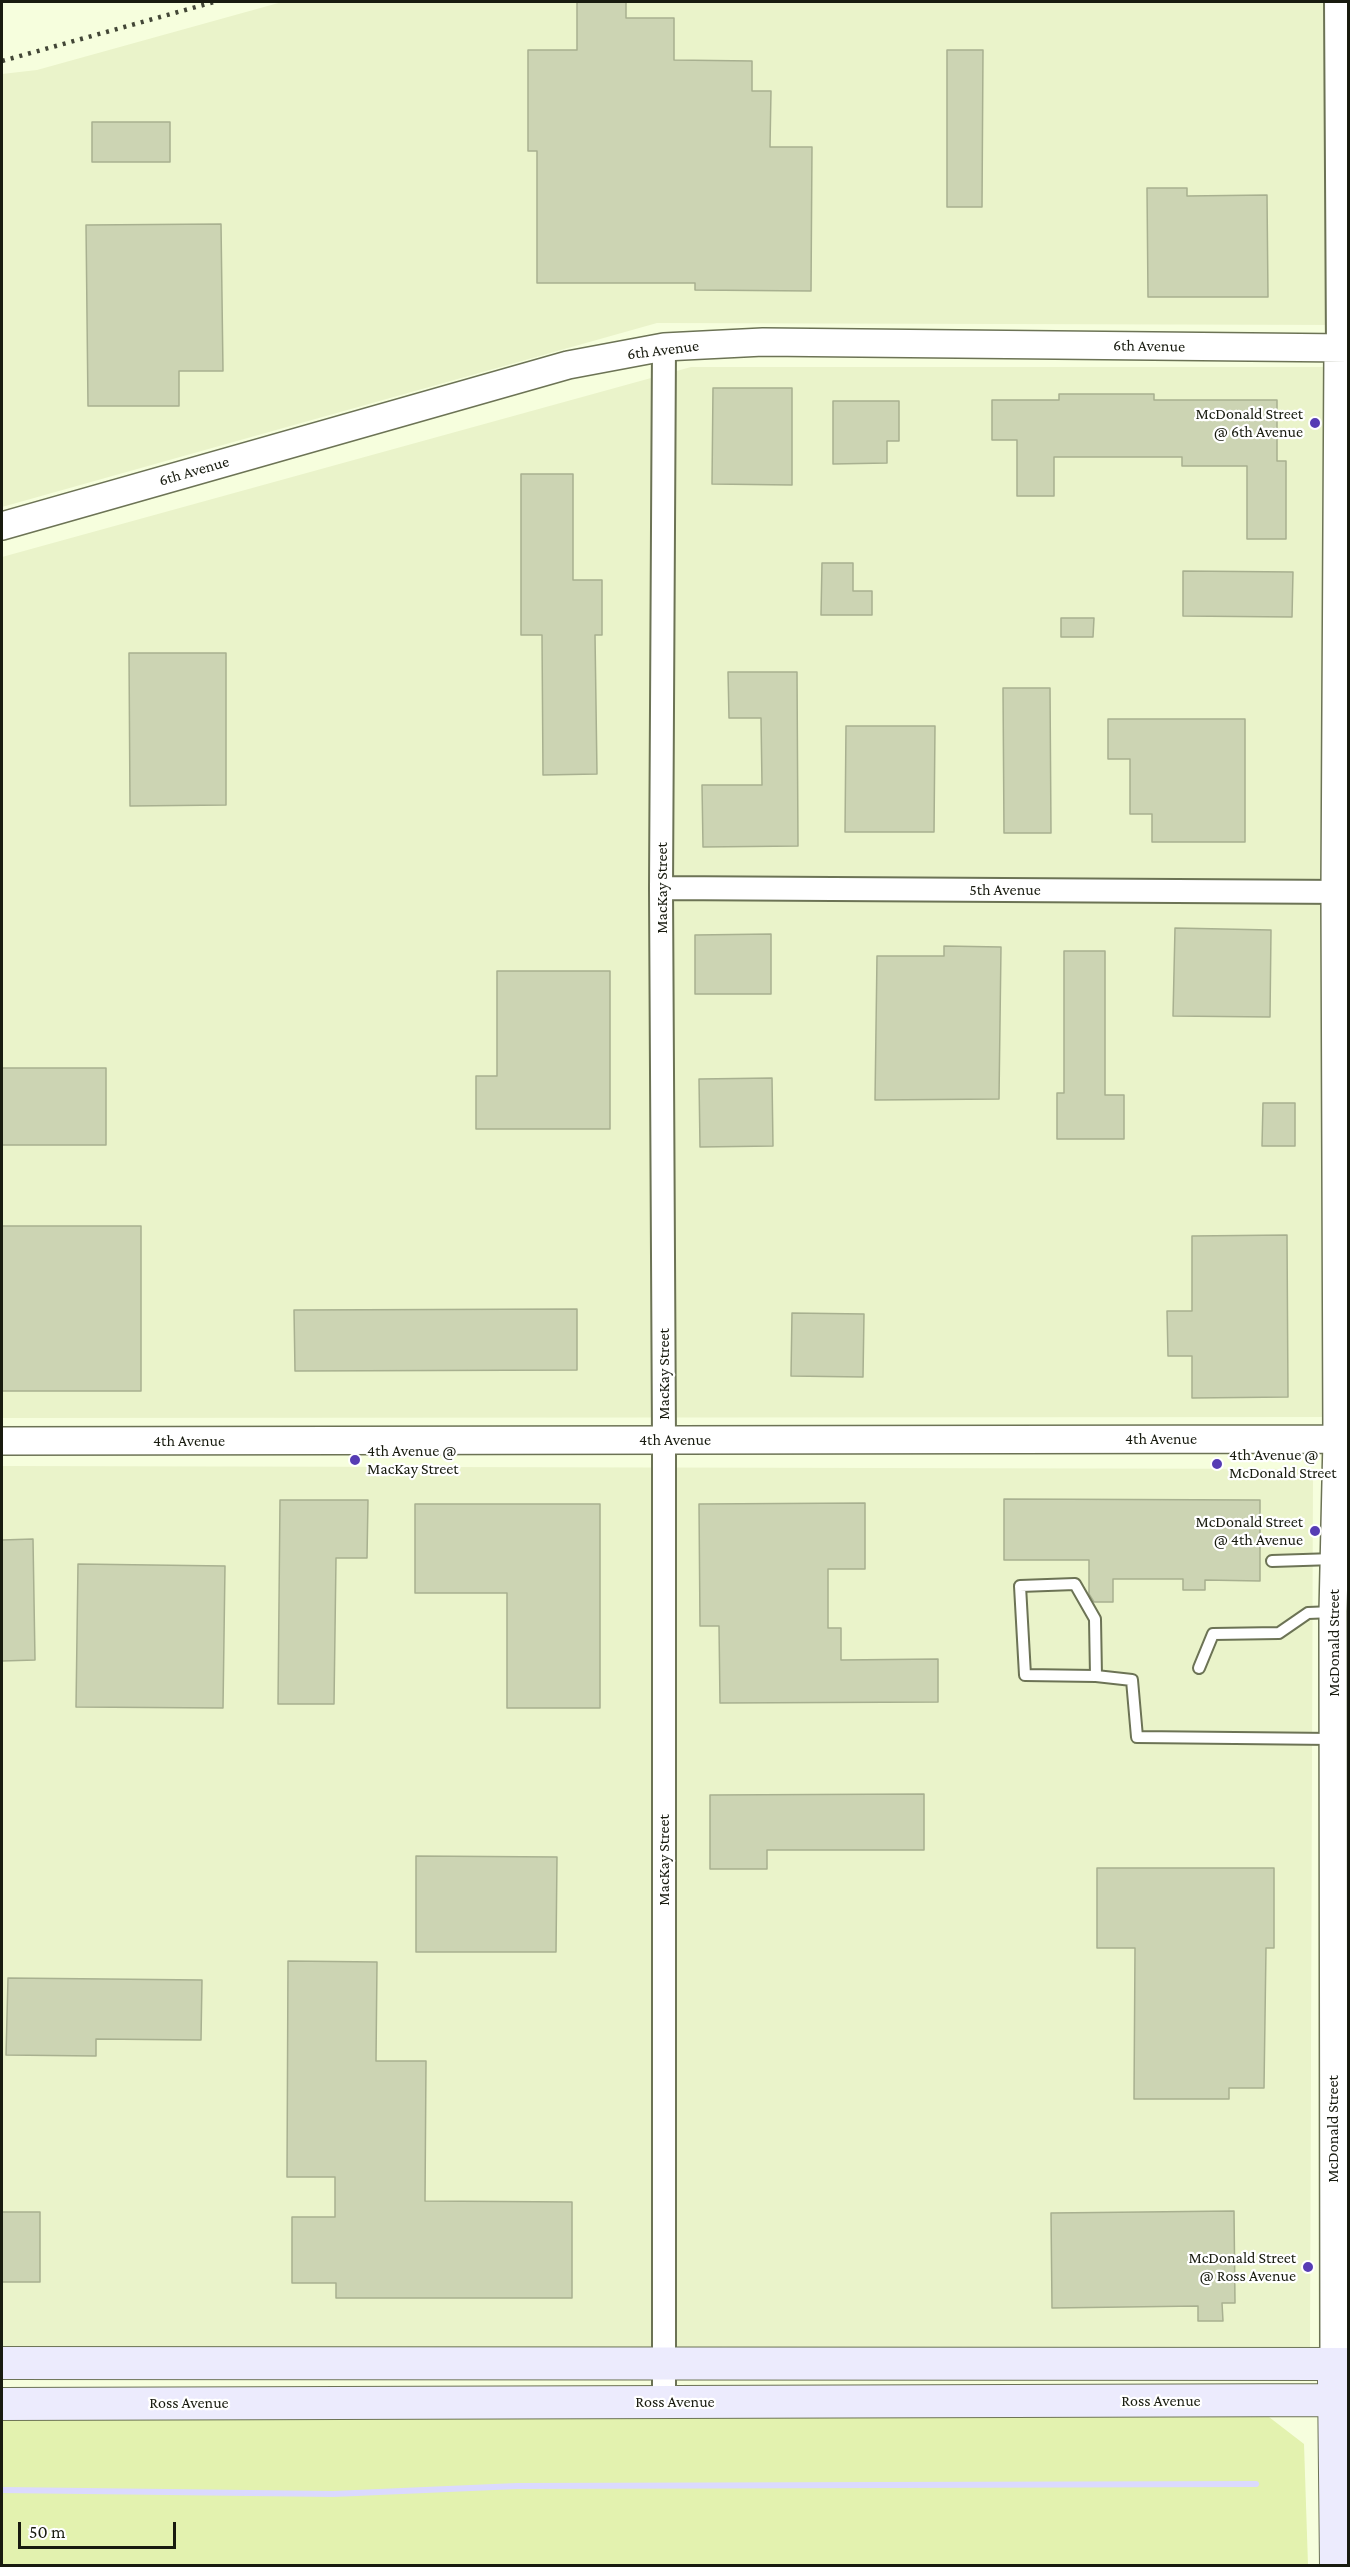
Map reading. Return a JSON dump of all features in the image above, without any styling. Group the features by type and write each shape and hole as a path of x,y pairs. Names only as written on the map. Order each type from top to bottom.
{"main road":[{"path":"2,2362 664,2365 1341,2364"},
{"name":"McDonald Street","path":"1336,2565 1341,2364"},
{"name":"Ross Avenue","path":"2,2404 1341,2400"}],"street":[{"name":"McDonald Street","path":"1336,2 1343,348 1343,1439 1333,1612 1333,1739 1341,1990 1341,2364"},
{"name":"6th Avenue","path":"2,526 568,364 664,347 763,342 1343,348"},
{"name":"MacKay Street","path":"664,347 661,888 664,1440 664,2402"},
{"name":"5th Avenue","path":"661,888 1342,892"},
{"name":"4th Avenue","path":"2,1441 1343,1439"}],"lane":[{"path":"1272,1561 1335,1559"},
{"path":"1096,1676 1095,1619 1075,1584 1020,1586 1025,1675 1096,1676 1132,1680 1137,1737 1333,1739"},
{"path":"1199,1668 1213,1634 1279,1633 1308,1613 1333,1612"}],"shaded area":[{"path":"282,2 1348,2 1348,325 657,323 2,507 2,74 37,70"},
{"path":"691,367 1348,367 1348,1417 2,1418 2,557"},
{"path":"2,1466 1313,1469 1310,2348 2,2350"},
{"path":"1269,2417 1304,2444 1308,2565 2,2565 2,2420"}],"building":[{"path":"577,2 626,2 626,18 674,18 674,60 752,61 752,91 771,91 770,147 812,147 811,291 695,290 695,283 537,283 537,151 528,151 528,50 577,50"},
{"path":"947,50 983,50 982,207 947,207"},
{"path":"92,122 170,122 170,162 92,162"},
{"path":"1147,188 1187,188 1187,196 1267,195 1268,297 1148,297"},
{"path":"221,224 223,371 179,371 179,406 88,406 86,225"},
{"path":"713,388 792,388 792,485 712,484"},
{"path":"1059,394 1154,394 1154,400 1277,400 1277,461 1286,461 1286,539 1247,539 1247,466 1182,466 1182,457 1054,457 1054,496 1017,496 1017,440 992,440 992,400 1059,400"},
{"path":"833,401 899,401 899,441 887,441 887,463 833,464"},
{"path":"521,474 573,474 573,580 602,580 602,635 595,635 597,774 543,775 542,635 521,635"},
{"path":"822,563 853,563 853,591 872,591 872,615 821,615"},
{"path":"1183,571 1293,572 1292,617 1183,616"},
{"path":"1061,618 1094,618 1093,637 1061,637"},
{"path":"129,653 226,653 226,805 130,806"},
{"path":"728,672 797,672 798,846 703,847 702,785 762,785 761,718 729,718"},
{"path":"1003,688 1050,688 1051,833 1004,833"},
{"path":"1108,719 1245,719 1245,842 1152,842 1152,814 1130,814 1130,759 1108,759"},
{"path":"846,726 935,726 934,832 845,832"},
{"path":"1175,928 1271,930 1270,1017 1173,1016"},
{"path":"771,934 771,994 695,994 695,935"},
{"path":"944,946 1001,947 999,1099 875,1100 877,956 944,956"},
{"path":"1064,951 1105,951 1105,1095 1124,1095 1124,1139 1057,1139 1057,1093 1064,1093"},
{"path":"497,971 610,971 610,1129 476,1129 476,1076 497,1076"},
{"path":"2,1068 106,1068 106,1145 2,1145"},
{"path":"772,1078 773,1146 700,1147 699,1079"},
{"path":"1263,1103 1295,1103 1295,1146 1262,1146"},
{"path":"2,1226 141,1226 141,1391 2,1391"},
{"path":"1287,1235 1288,1397 1192,1398 1192,1356 1168,1356 1167,1311 1192,1311 1192,1236"},
{"path":"577,1309 577,1370 295,1371 294,1310"},
{"path":"792,1313 864,1314 863,1377 791,1376"},
{"path":"1004,1499 1260,1500 1260,1581 1205,1580 1205,1590 1183,1590 1183,1579 1113,1579 1113,1602 1094,1602 1089,1594 1089,1560 1004,1560"},
{"path":"280,1500 368,1500 367,1558 336,1558 334,1704 278,1704"},
{"path":"865,1503 865,1569 828,1569 828,1628 841,1628 841,1660 938,1659 938,1702 720,1703 719,1626 700,1626 699,1504"},
{"path":"415,1504 600,1504 600,1708 507,1708 507,1593 415,1593"},
{"path":"33,1539 35,1660 2,1661 2,1540"},
{"path":"78,1564 225,1566 223,1708 76,1707"},
{"path":"924,1794 924,1850 767,1850 767,1869 710,1869 710,1795"},
{"path":"416,1856 557,1857 556,1952 416,1952"},
{"path":"1097,1868 1274,1868 1274,1948 1266,1948 1264,2088 1229,2088 1229,2099 1134,2099 1135,1948 1097,1948"},
{"path":"288,1961 377,1962 376,2061 426,2061 425,2201 572,2202 572,2298 336,2298 336,2283 292,2283 292,2217 335,2217 335,2177 287,2177"},
{"path":"8,1978 202,1980 201,2040 96,2039 96,2056 6,2055"},
{"path":"1234,2211 1235,2303 1222,2303 1223,2321 1198,2321 1198,2306 1052,2308 1051,2213"},
{"path":"2,2212 40,2212 40,2282 2,2282"}],"waterway":[{"path":"2,2490 333,2494 517,2486 1256,2484"}],"railway":[{"path":"2,61 214,2"}],"place":[{"name":"McDonald Street @ 6th Avenue","path":"1315,423"},
{"name":"4th Avenue @ MacKay Street","path":"355,1460"},
{"name":"4th Avenue @ McDonald Street","path":"1217,1464"},
{"name":"McDonald Street @ 4th Avenue","path":"1315,1531"},
{"name":"McDonald Street @ Ross Avenue","path":"1308,2267"}]}
